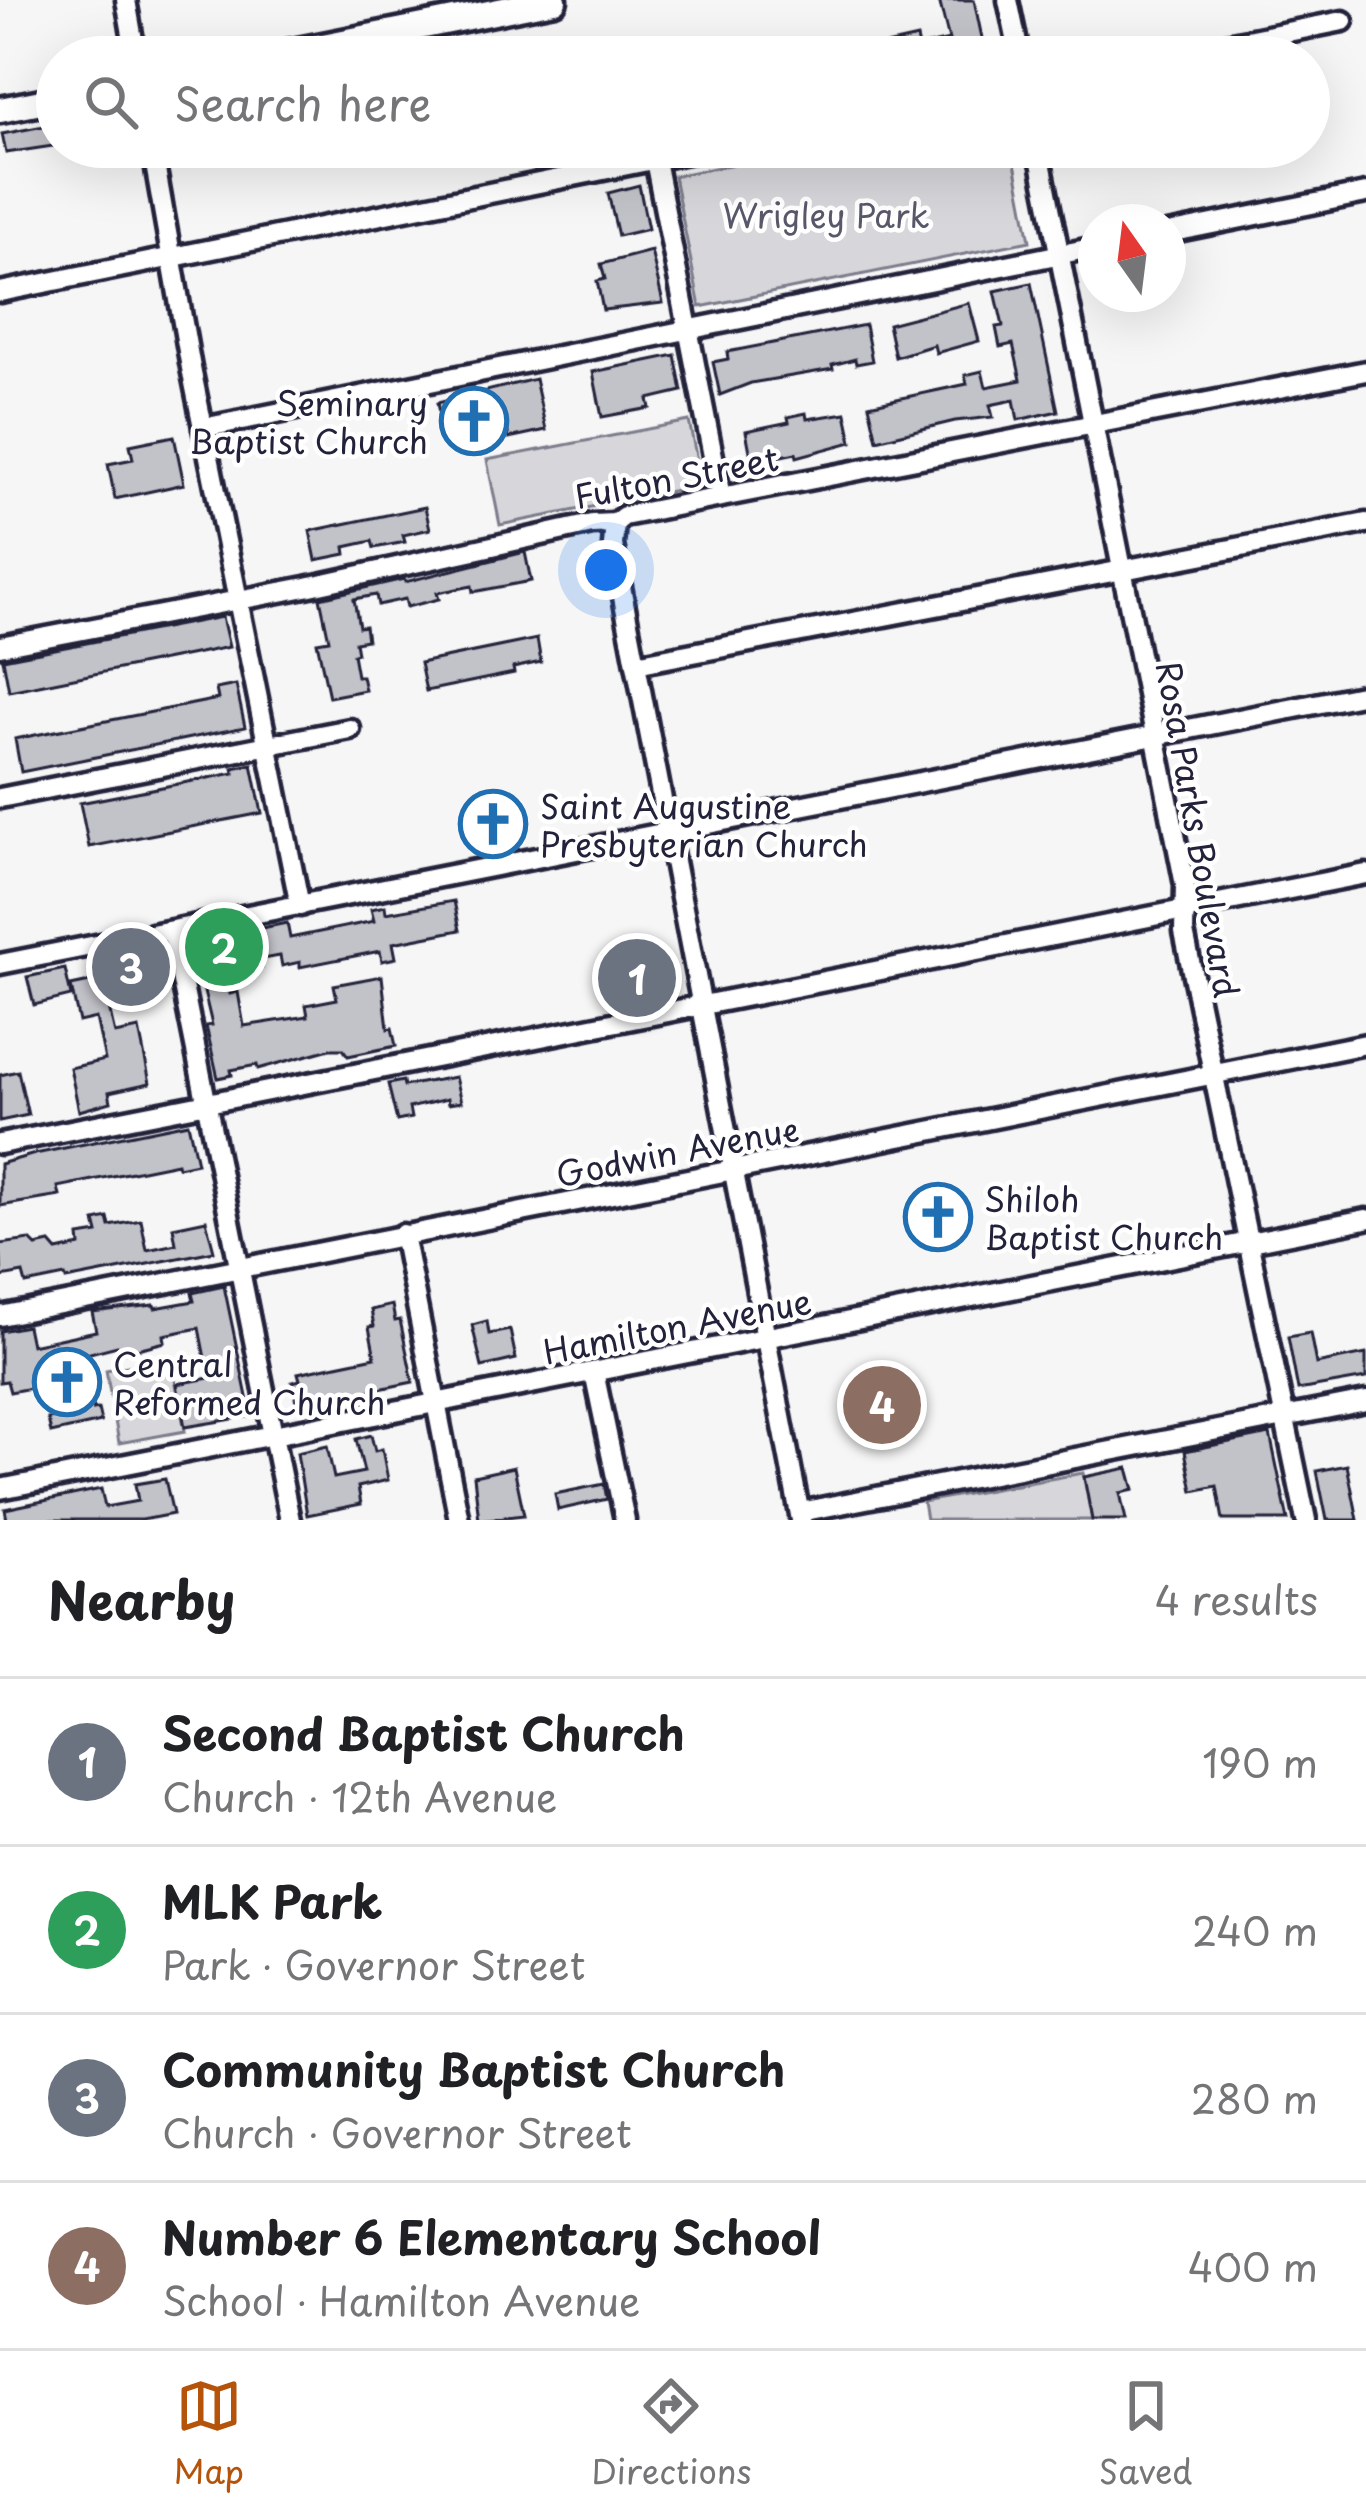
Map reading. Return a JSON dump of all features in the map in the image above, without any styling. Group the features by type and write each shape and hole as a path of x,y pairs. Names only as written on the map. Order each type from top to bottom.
{"main road":[{"path":"373,36 554,0"},
{"path":"0,110 36,103"}],"street":[{"path":"126,0 132,36"},
{"path":"1008,0 1016,36"},
{"path":"1267,36 1343,21"},
{"path":"156,168 300,906"},
{"path":"0,292 615,168"},
{"path":"657,168 721,497"},
{"name":"Rosa Parks Boulevard","path":"1042,168 1184,885 1184,932 1306,1520"},
{"path":"1186,229 1366,193"},
{"path":"203,428 1078,251"},
{"name":"Fulton Street","path":"0,646 592,524 615,524 624,516 1366,371"},
{"path":"636,664 1366,523"},
{"path":"615,524 613,545 801,1516 1366,1401"},
{"path":"0,964 1366,694"},
{"path":"0,798 350,729"},
{"path":"0,1144 1366,874"},
{"path":"172,931 290,1520"},
{"name":"Godwin Avenue","path":"0,1316 1366,1044"},
{"name":"Hamilton Avenue","path":"0,1490 1366,1219"},
{"path":"403,1234 459,1520"},
{"path":"594,1372 625,1520"}],"green space":[{"name":"Wrigley Park","path":"714,168 1016,168 1030,241 700,307 674,176"},
{"path":"689,421 702,485 500,525 487,460"},
{"path":"254,927 262,968 232,973 227,953 194,960 190,941"},
{"path":"171,1358 185,1431 119,1443 106,1370"},
{"path":"1083,1473 1092,1520 926,1520 923,1502"}],"building":[{"path":"939,0 974,0 982,36 948,36"},
{"path":"36,127 36,149 6,153 2,134"},
{"path":"639,185 648,229 618,236 608,193"},
{"path":"651,251 663,303 603,310 597,281 605,279 601,264"},
{"path":"1031,283 1058,411 1018,420 1014,400 990,405 993,417 877,440 869,405 967,384 965,375 982,371 986,387 1021,380 1013,344 1000,347 996,327 1003,326 995,291"},
{"path":"969,303 979,341 936,353 934,345 895,357 888,324"},
{"path":"865,325 872,361 856,364 855,359 832,365 833,369 751,383 720,395 713,362 728,359 727,352"},
{"path":"675,355 682,391 648,399 650,408 602,417 593,372"},
{"path":"535,379 546,430 509,438 505,420 483,424 481,412 457,418 461,436 444,440 437,403"},
{"path":"806,413 807,419 846,413 852,442 797,457 796,453 752,462 746,431 789,422 788,417"},
{"path":"174,436 184,484 115,499 108,464 133,459 130,445"},
{"path":"425,507 430,529 403,535 405,542 374,548 372,541 345,547 346,554 316,560 310,531"},
{"path":"525,552 531,581 437,593 439,599 407,607 405,599 378,605 376,595 354,599 359,627 365,626 367,640 355,642 357,653 353,654 365,690 329,697 317,642 329,640 320,598"},
{"path":"222,617 229,647 9,691 3,659"},
{"path":"537,639 541,662 513,668 514,673 426,691 420,663"},
{"path":"236,685 245,727 21,772 15,739 218,699 216,689"},
{"path":"252,764 262,813 89,847 80,803 234,773 233,768"},
{"name":"Saint Augustine Presbyterian Church","path":"503,797 513,845 483,851 473,803"},
{"path":"454,901 460,930 393,943 396,958 382,961 380,951 300,967 300,962 282,966 280,956 262,959 257,929 287,923 290,938 374,921 371,909 385,906 386,913"},
{"path":"150,950 152,958 159,957 162,974 156,975 158,984 106,995 115,1034 139,1029 150,1083 109,1092 111,1102 79,1111 70,1068 105,1060 96,1018 79,1022 71,986 104,979 100,961"},
{"path":"658,950 667,994 616,1005 606,962"},
{"path":"214,958 218,978 226,976 230,994 238,992 244,1026 308,1016 306,1005 337,999 334,985 382,976 388,1029 392,1028 396,1046 348,1056 343,1049 330,1049 258,1069 257,1065 231,1070 232,1075 218,1078 197,962"},
{"path":"65,969 71,996 34,1005 27,977"},
{"path":"18,1071 28,1115 0,1121 0,1075"},
{"path":"455,1077 461,1102 448,1104 447,1099 409,1108 411,1118 397,1121 388,1084 403,1081 404,1086"},
{"path":"188,1123 197,1163 58,1187 60,1196 0,1206 0,1164"},
{"path":"108,1218 110,1226 141,1220 147,1250 176,1244 173,1227 206,1220 214,1251 66,1280 65,1276 26,1284 23,1273 2,1277 0,1244 30,1240 36,1246 50,1243 57,1251 80,1246 79,1236 98,1233 95,1221"},
{"path":"224,1286 251,1416 185,1427 177,1384 209,1378 199,1328 164,1335 165,1342 133,1350 119,1353 117,1346 82,1355 93,1410 98,1409 101,1422 51,1433 46,1385 10,1392 7,1381 0,1382 0,1331 27,1326 31,1345 96,1331 92,1312 194,1301 192,1293"},
{"path":"392,1305 395,1321 400,1320 413,1382 297,1406 292,1382 300,1380 298,1373 375,1357 371,1310"},
{"path":"487,1321 489,1334 510,1330 516,1359 482,1367 472,1325"},
{"path":"1310,1333 1316,1364 1366,1354 1366,1378 1298,1390 1288,1337"},
{"path":"1270,1434 1288,1520 1223,1520 1217,1486 1193,1491 1185,1451"},
{"path":"371,1435 375,1451 382,1449 388,1480 358,1487 361,1504 307,1515 297,1453 327,1446 334,1478 364,1472 356,1439"},
{"path":"1347,1465 1358,1520 1327,1520 1317,1471"},
{"path":"514,1467 524,1515 479,1520 474,1476"},
{"path":"1128,1468 1134,1490 1120,1493 1126,1520 1092,1520 1084,1477"},
{"path":"165,1479 173,1514 142,1520 7,1520 5,1509 101,1489 105,1507 138,1501 135,1484"},
{"path":"604,1484 607,1499 558,1510 555,1494"}],"place":[{"name":"Seminary Baptist Church","path":"474,421"},
{"name":"Saint Augustine Presbyterian Church","path":"493,824"},
{"name":"MLK Park","path":"224,947"},
{"name":"Community Baptist Church","path":"131,967"},
{"name":"Second Baptist Church","path":"637,978"},
{"name":"Shiloh Baptist Church","path":"938,1217"},
{"name":"Central Reformed Church","path":"67,1382"},
{"name":"Number 6 Elementary School","path":"882,1405"}]}
